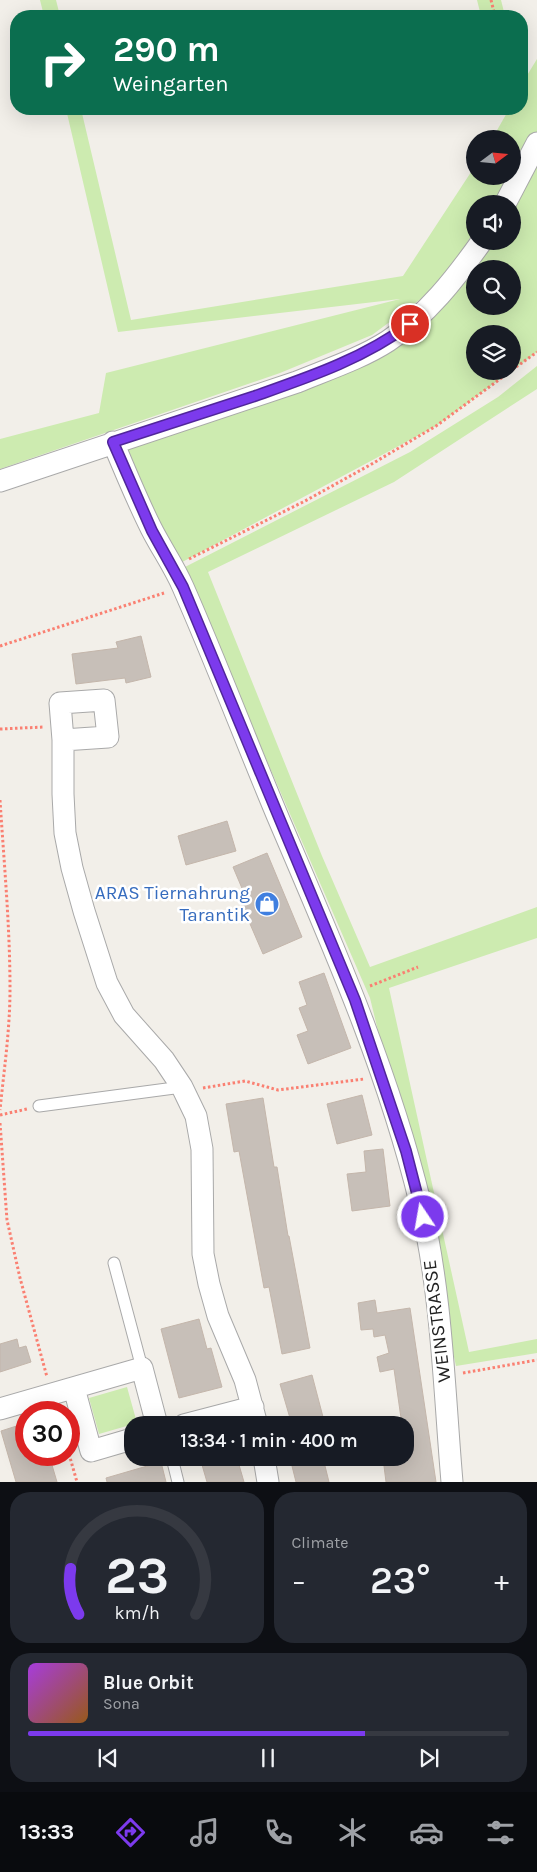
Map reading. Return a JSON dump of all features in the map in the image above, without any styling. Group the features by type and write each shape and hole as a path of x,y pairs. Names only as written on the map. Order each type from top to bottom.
{"street":[{"path":"510,195 537,143"},
{"path":"0,481 297,382 339,365 386,342 421,315 456,278 476,250"},
{"name":"WEINSTRASSE","path":"113,442 144,513 183,587 355,1000 382,1077 406,1151 420,1203 430,1254 445,1376 452,1482"},
{"path":"63,733 63,794 66,833 72,868 84,911 108,983 124,1015 164,1060 184,1090 196,1116 202,1149 203,1254 218,1316 245,1380 255,1416"},
{"path":"0,1409 142,1368 155,1416"},
{"path":"74,1388 91,1451 124,1441"},
{"path":"265,1466 268,1482"}],"lane":[{"path":"39,1106 184,1090"},
{"path":"114,1263 142,1368"},
{"path":"174,1466 178,1482"}],"path":[{"path":"521,364 537,352"},
{"path":"173,567 305,501 370,465 436,426 500,380"},
{"path":"0,646 183,587"},
{"path":"0,729 63,733"},
{"path":"0,800 10,991 8,1040 0,1110"},
{"path":"355,1000 367,988 418,967"},
{"path":"184,1090 245,1081 278,1090 382,1077"},
{"path":"0,1115 39,1106"},
{"path":"0,1123 7,1220 20,1278 52,1394"},
{"path":"445,1376 537,1360"},
{"path":"72,1466 77,1482"}],"green space":[{"path":"40,0 56,0 58,10 42,10"},
{"path":"477,0 501,0 504,10 480,10"},
{"path":"537,59 537,133 521,159 521,130 497,130 506,115 528,115 528,74"},
{"path":"67,115 82,115 131,320 403,276 466,180 466,185 504,185 497,195 466,195 466,244 441,284 372,335 280,373 0,469 0,439 99,413 106,373 400,299 118,332"},
{"path":"537,142 537,352 521,364 521,325 466,325 466,380 499,380 436,426 173,567 113,442 386,342 470,250 521,250 521,195 516,195"},
{"path":"537,366 537,389 394,482 208,572 322,856 370,967 537,907 537,938 389,988 469,1352 537,1339 537,1353 456,1366 420,1203 370,998 183,568 410,452 498,397"},
{"path":"127,1387 135,1416 124,1416 124,1427 99,1434 89,1398"}],"building":[{"path":"141,636 151,677 126,683 125,678 76,684 72,654 118,648 116,642"},
{"path":"227,821 236,851 186,865 178,836"},
{"path":"267,853 302,937 263,954 238,896 244,893 233,867"},
{"path":"324,973 351,1048 308,1064 297,1035 308,1031 299,1008 307,1005 299,982"},
{"path":"362,1095 372,1135 337,1144 327,1104"},
{"path":"263,1098 274,1167 277,1167 288,1236 310,1348 282,1354 269,1287 264,1288 239,1151 234,1152 226,1104"},
{"path":"383,1149 390,1206 352,1211 347,1174 366,1172 364,1151"},
{"path":"375,1300 377,1313 410,1308 436,1482 386,1482 384,1466 414,1466 414,1416 401,1416 394,1369 380,1372 377,1357 389,1353 385,1335 374,1337 373,1329 361,1330 358,1303"},
{"path":"199,1319 207,1349 211,1348 222,1387 179,1398 161,1329"},
{"path":"17,1339 19,1348 26,1346 31,1362 0,1372 0,1344"},
{"path":"312,1375 323,1416 289,1416 280,1384"},
{"path":"15,1427 15,1466 52,1466 57,1482 16,1482 1,1431"},
{"path":"147,1466 162,1466 166,1482 107,1482 106,1478"},
{"path":"202,1466 239,1466 244,1482 207,1482"},
{"path":"292,1466 325,1466 329,1482 296,1482"}],"place":[{"name":"ARAS Tiernahrung Tarantik","path":"267,904"}],"route":[{"path":"410,324 386,342 339,365 297,382 113,442 152,531 183,587 342,967 390,1100 406,1151 423,1217"}]}
